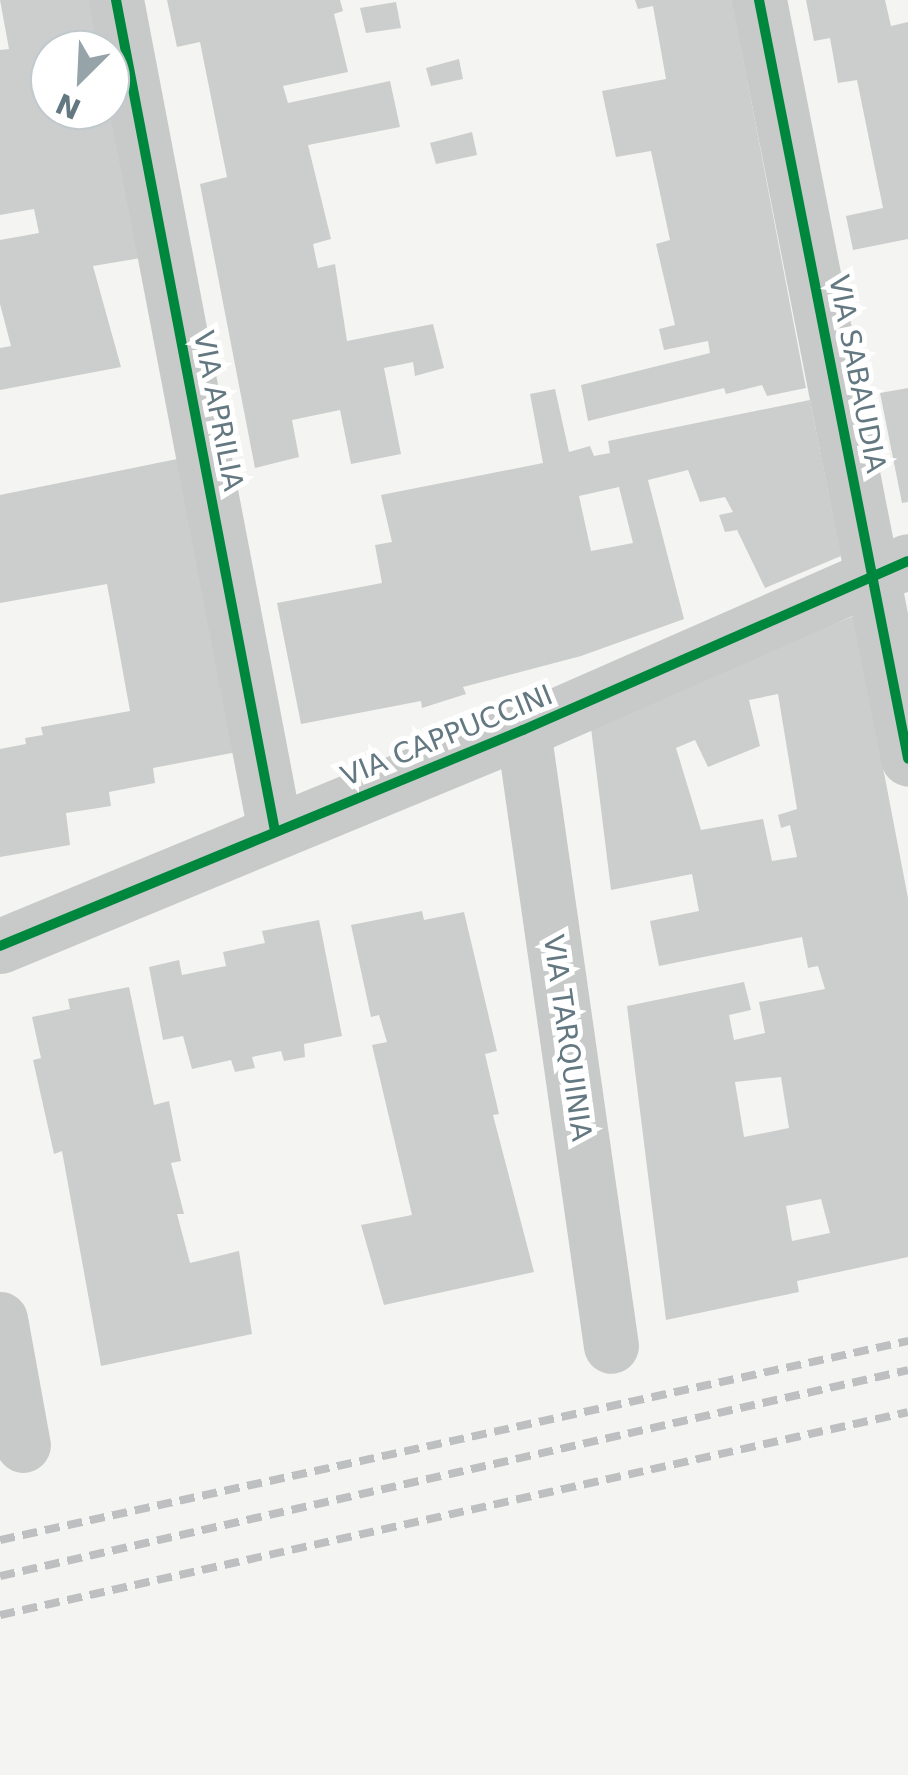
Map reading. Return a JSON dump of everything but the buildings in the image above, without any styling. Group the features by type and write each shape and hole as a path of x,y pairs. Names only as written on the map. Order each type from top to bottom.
{"street":[{"name":"VIA APRILIA","path":"116,0 275,831"},
{"name":"VIA SABAUDIA","path":"759,0 891,570 908,758"},
{"name":"VIA CAPPUCCINI","path":"0,946 523,730 891,570"},
{"name":"VIA TARQUINIA","path":"523,730 611,1346"},
{"path":"0,1320 23,1446"}],"railway":[{"path":"0,1540 908,1341"},
{"path":"0,1576 908,1370"},
{"path":"0,1615 908,1412"}],"cycle path":[{"path":"116,0 275,831"},
{"path":"759,0 908,758"},
{"path":"0,946 523,730 908,561"}]}
